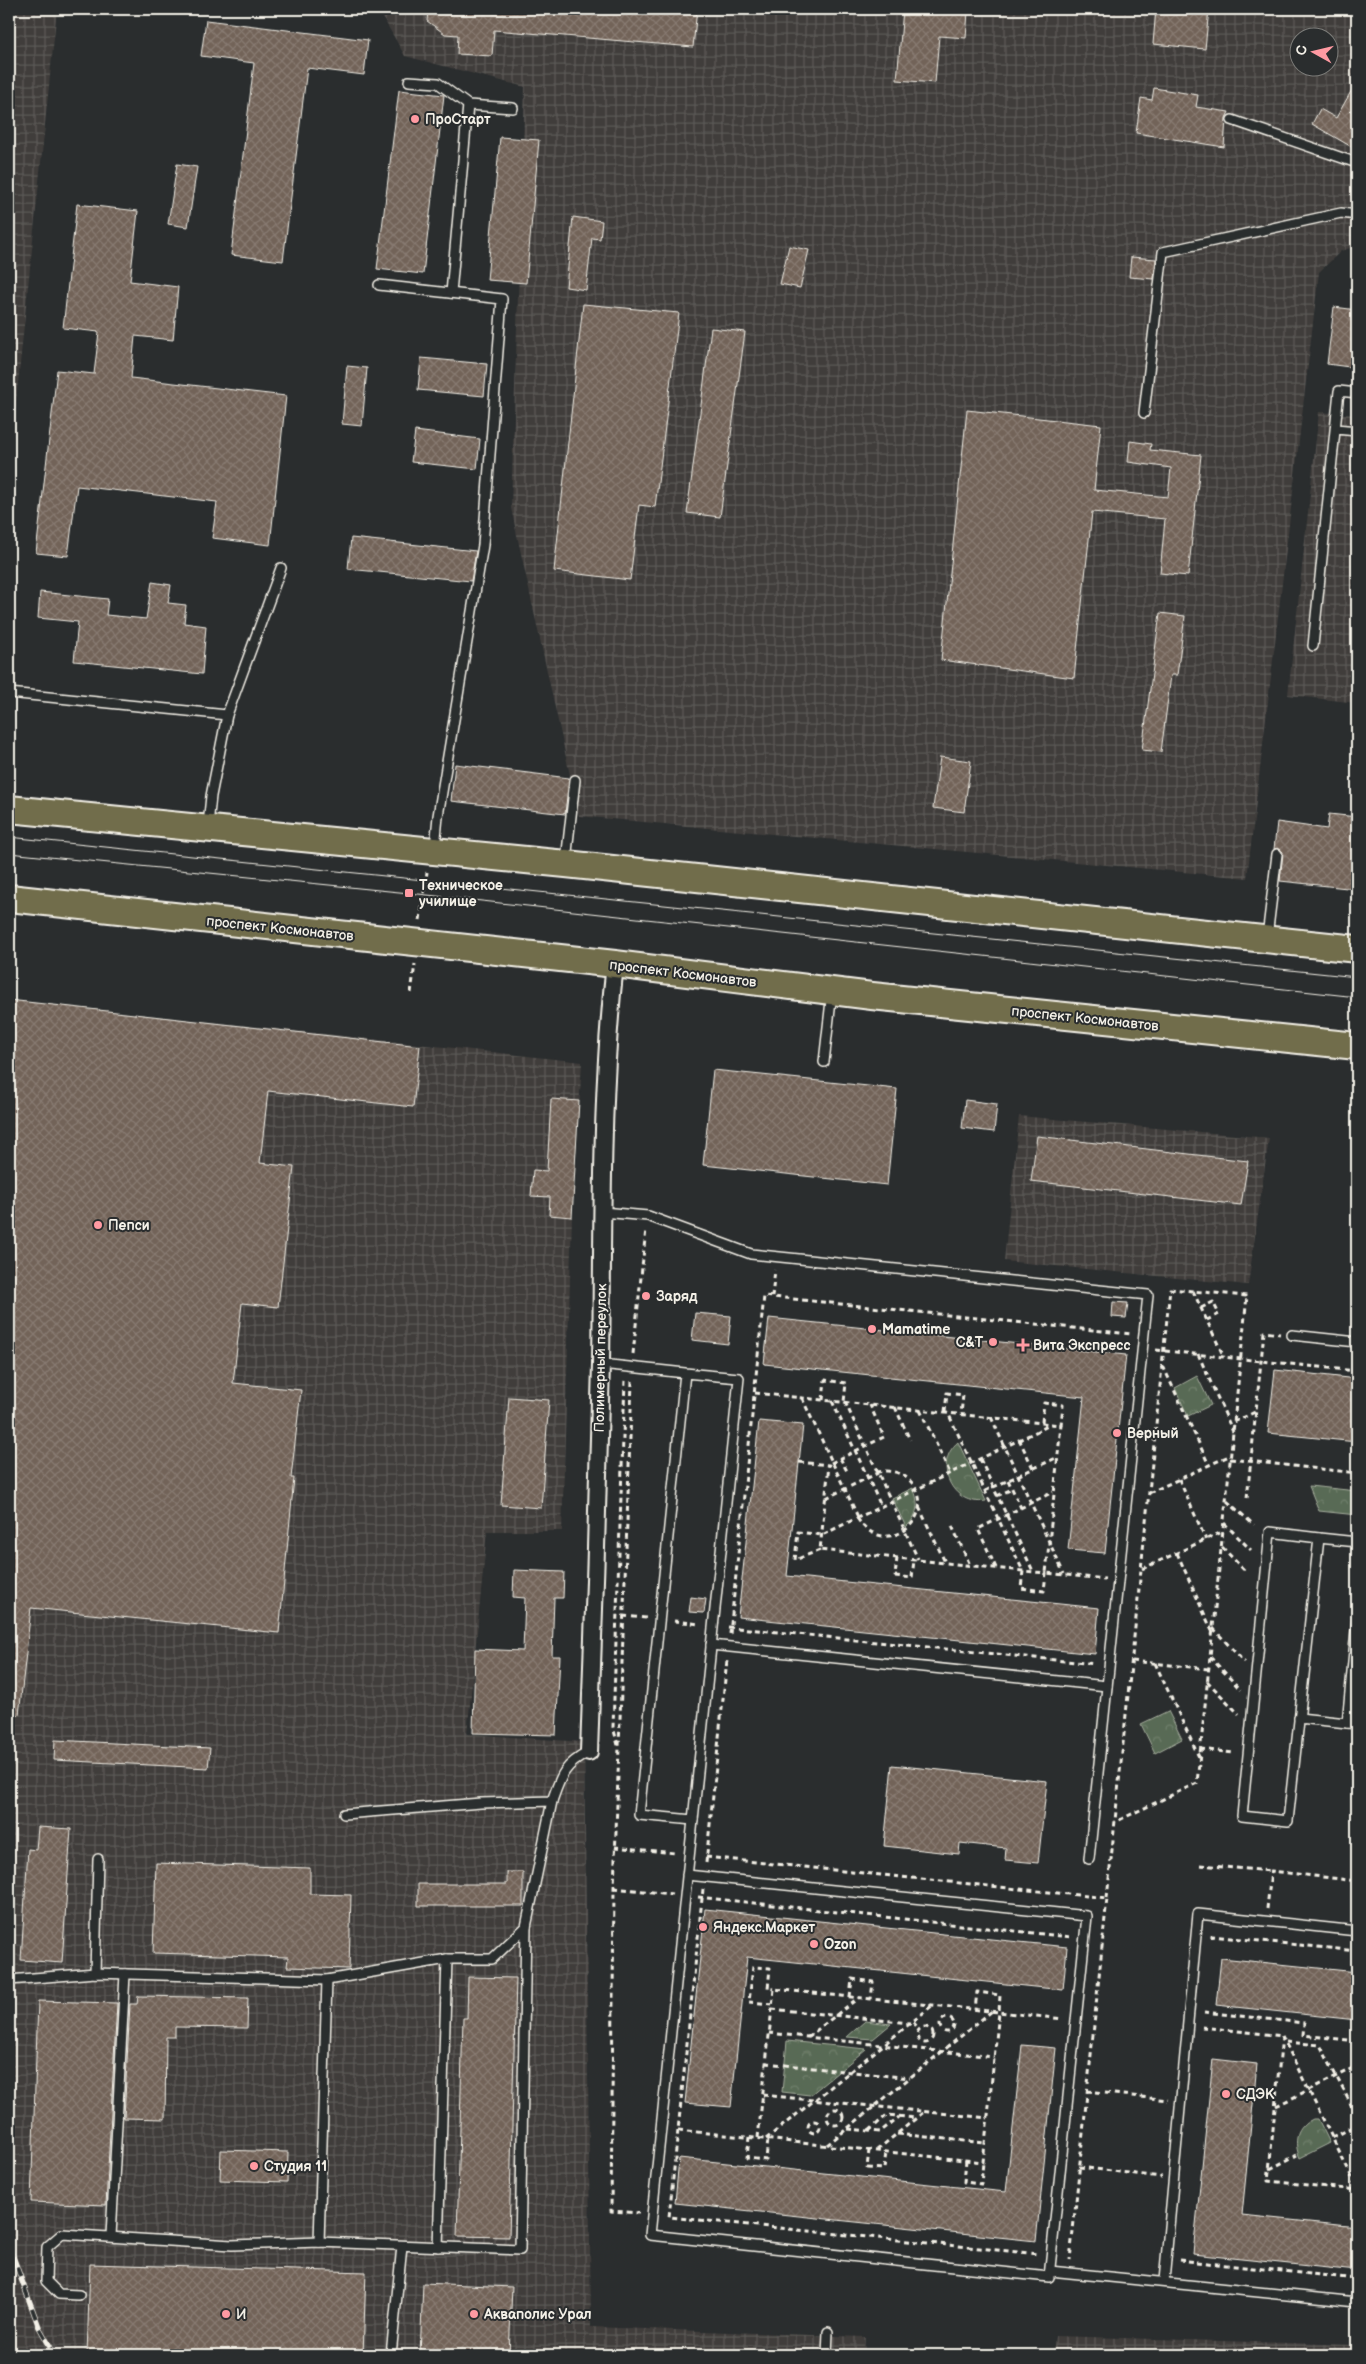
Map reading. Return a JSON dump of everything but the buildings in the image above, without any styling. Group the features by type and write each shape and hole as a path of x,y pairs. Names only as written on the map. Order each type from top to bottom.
{"main road":[{"path":"9,809 432,850 1357,949"},
{"name":"проспект Космонавтов","path":"9,898 615,964 832,991 1357,1046"}],"street":[{"name":"Полимерный переулок","path":"589,1752 601,1364 602,1212 609,1014 615,964"}],"lane":[{"path":"409,81 438,83 468,105 513,108"},
{"path":"451,293 468,105"},
{"path":"1232,120 1357,163"},
{"path":"1144,413 1163,252 1213,239 1341,213 1357,215"},
{"path":"379,285 502,299 483,545 432,850"},
{"path":"1313,646 1340,391 1357,393"},
{"path":"1336,429 1357,431"},
{"path":"208,828 211,796 227,716 281,568"},
{"path":"9,693 227,716"},
{"path":"566,864 575,780"},
{"path":"1266,939 1277,854"},
{"path":"824,1062 832,991"},
{"path":"602,1212 648,1216 751,1254 1148,1295 1089,1859"},
{"path":"1292,1335 1357,1342"},
{"path":"601,1364 738,1378 650,2235 1049,2277 1087,1916 687,1875"},
{"path":"685,1373 639,1815 693,1820"},
{"path":"1319,1538 1288,1821 1242,1816 1270,1532 1357,1542"},
{"path":"1347,1723 1357,1620"},
{"path":"711,1645 1108,1686"},
{"path":"1299,1718 1357,1724"},
{"path":"79,2295 59,2294 46,2281 47,2247 62,2234 232,2245 319,2242 520,2250 526,1927 552,1801 562,1772 575,1760 589,1752"},
{"path":"344,1814 481,1803 552,1801"},
{"path":"95,1973 98,1859"},
{"path":"1164,2281 1198,1914 1357,1931"},
{"path":"9,1980 95,1973 326,1980 447,1960 492,1959 526,1927"},
{"path":"438,2247 447,1960"},
{"path":"110,2236 125,1974"},
{"path":"319,2242 326,1980"},
{"path":"391,2355 402,2246"},
{"path":"1050,2271 1164,2281 1357,2302"},
{"path":"827,2355 828,2332"}],"path":[{"path":"411,993 432,850"},
{"path":"618,1749 613,1727 629,1367 648,1216"},
{"path":"772,1297 777,1256"},
{"path":"1068,2273 1170,1288 1247,1296 1197,1783 1115,1822"},
{"path":"1193,1291 1225,1357"},
{"path":"1039,2245 1038,2255 669,2217 764,1296 1132,1334 1131,1341"},
{"path":"1201,1308 1213,1302 1219,1314 1207,1320"},
{"path":"1247,1498 1264,1332 1292,1335"},
{"path":"1164,1351 1357,1371"},
{"path":"1198,1354 1233,1433"},
{"path":"1162,1365 1209,1465"},
{"path":"611,2211 614,1888 629,1367"},
{"path":"823,1400 825,1380 846,1382 844,1402 905,1531 916,1560 912,1578 895,1576 897,1558"},
{"path":"754,1393 1061,1425"},
{"path":"961,1414 963,1395 947,1393 947,1413 1023,1570 1021,1588 1044,1591 1063,1405 1044,1403 1042,1422"},
{"path":"802,1398 862,1526 878,1535 896,1535 912,1525 919,1506"},
{"path":"832,1401 881,1506"},
{"path":"799,1462 827,1464 884,1437 870,1405"},
{"path":"895,1407 910,1440"},
{"path":"920,1410 950,1473"},
{"path":"1234,1422 1256,1412"},
{"path":"990,1417 1064,1575"},
{"path":"1052,1424 822,1535 798,1532 795,1560 820,1550 1106,1579"},
{"path":"1019,1439 1033,1468"},
{"path":"1149,1493 1231,1455"},
{"path":"985,1491 1058,1457"},
{"path":"840,1458 847,1471"},
{"path":"980,1459 1033,1572"},
{"path":"1230,1460 1357,1473"},
{"path":"820,1550 827,1464"},
{"path":"825,1498 877,1472 895,1472 904,1475 916,1489 919,1506 945,1563"},
{"path":"1178,1479 1206,1540"},
{"path":"1008,1480 1021,1508"},
{"path":"997,1496 1012,1489"},
{"path":"996,1568 978,1529 1054,1492"},
{"path":"1226,1501 1254,1525"},
{"path":"1224,1523 1251,1550"},
{"path":"952,1526 970,1565"},
{"path":"1141,1569 1223,1532"},
{"path":"1221,1547 1246,1572"},
{"path":"1177,1553 1213,1630 1256,1675"},
{"path":"1105,1589 1107,1570"},
{"path":"623,1616 1097,1665 1098,1655"},
{"path":"1210,1657 1253,1703"},
{"path":"1132,1661 1209,1669"},
{"path":"727,1662 736,1664"},
{"path":"1155,1663 1199,1757"},
{"path":"1109,1666 1131,1668"},
{"path":"1208,1681 1251,1727"},
{"path":"1200,1749 1248,1754"},
{"path":"615,1847 1107,1898"},
{"path":"1200,1865 1357,1881"},
{"path":"1265,1942 1271,1872"},
{"path":"614,1888 1071,1936 1070,1945"},
{"path":"1211,1946 1212,1936 1357,1951"},
{"path":"772,2004 749,2002 753,1966 770,1968 768,1988 1059,2018"},
{"path":"850,1997 852,1979 873,1982 871,1999"},
{"path":"758,2138 774,1989"},
{"path":"966,2160 964,2182 981,2184 1000,1995 977,1992 975,2010"},
{"path":"808,2038 858,1998"},
{"path":"1201,2037 1205,2003"},
{"path":"749,2137 747,2158 766,2160 767,2139 933,2005"},
{"path":"772,2009 911,2023 919,2029"},
{"path":"1062,2029 1064,2010"},
{"path":"826,2145 992,2012"},
{"path":"1204,2012 1304,2023 1303,2035 1357,2040"},
{"path":"932,2031 940,2027 942,2020 945,2018 953,2022 952,2030 948,2032 943,2031 940,2027"},
{"path":"1188,2026 1282,2036 1357,2189"},
{"path":"919,2029 924,2027 932,2031"},
{"path":"919,2029 918,2039 925,2042"},
{"path":"925,2042 930,2040 932,2031"},
{"path":"769,2033 994,2057"},
{"path":"1282,2036 1268,2181 1357,2189"},
{"path":"924,2050 925,2042"},
{"path":"1286,2042 1320,2045 1357,2116"},
{"path":"766,2064 910,2078"},
{"path":"1275,2106 1357,2066"},
{"path":"1087,2091 1181,2102"},
{"path":"763,2095 988,2118"},
{"path":"828,2120 827,2115 834,2109 834,2102"},
{"path":"834,2109 842,2114 840,2123"},
{"path":"877,2150 925,2111"},
{"path":"868,2131 887,2115 916,2118"},
{"path":"828,2120 835,2124 840,2123 847,2129 880,2132 899,2117"},
{"path":"820,2124 817,2121 809,2122 808,2129 810,2132 818,2132 820,2124 828,2120"},
{"path":"1332,2138 1357,2125"},
{"path":"678,2130 983,2162"},
{"path":"897,2134 985,2143"},
{"path":"869,2150 867,2168 884,2169 886,2152"},
{"path":"1269,2169 1297,2155"},
{"path":"1079,2167 1174,2178"},
{"path":"1178,2259 1357,2279"}],"shaded area":[{"path":"9,9 57,9 9,469"},
{"path":"378,9 1357,9 1357,246 1341,251 1319,272 1247,878 579,816 511,508 525,87 405,56"},
{"path":"1319,412 1357,415 1357,703 1288,695"},
{"path":"9,1000 582,1062 572,1217 562,1531 487,1531 467,1734 584,1742 591,2327 865,2337 864,2355 9,2355"},
{"path":"1019,1116 1269,1138 1248,1285 1004,1261"},
{"path":"1055,2336 1357,2345 1357,2355 1053,2355"}],"green space":[{"path":"1197,1376 1211,1405 1188,1416 1175,1388"},
{"path":"958,1442 986,1501 974,1501 964,1497 955,1491 950,1482 946,1472 947,1461 950,1451"},
{"path":"1309,1486 1357,1491 1357,1515 1319,1511"},
{"path":"913,1488 917,1499 917,1509 906,1527 892,1498"},
{"path":"1168,1711 1182,1739 1155,1753 1141,1724"},
{"path":"865,2021 891,2024 873,2039 847,2037"},
{"path":"787,2041 866,2049 810,2095 782,2092"},
{"path":"1313,2119 1318,2119 1330,2143 1300,2158 1297,2146 1298,2136 1303,2126"}],"tram line":[{"path":"9,837 1357,977"},
{"path":"9,853 409,893 1357,997"}],"railway":[{"path":"9,2246 39,2327 55,2355"}],"place":[{"name":"ПроСтарт","path":"415,119"},
{"name":"Техническое училище","path":"409,893"},
{"name":"Пепси","path":"98,1225"},
{"name":"Заряд","path":"646,1296"},
{"name":"Mamatime","path":"872,1329"},
{"name":"С&Т","path":"993,1342"},
{"name":"Вита Экспресс","path":"1023,1345"},
{"name":"Верный","path":"1117,1433"},
{"name":"Яндекс.Маркет","path":"703,1927"},
{"name":"Ozon","path":"814,1944"},
{"name":"СДЭК","path":"1226,2094"},
{"name":"Студия 11","path":"254,2166"},
{"name":"И","path":"226,2314"},
{"name":"Акваполис Урал","path":"474,2314"}]}
